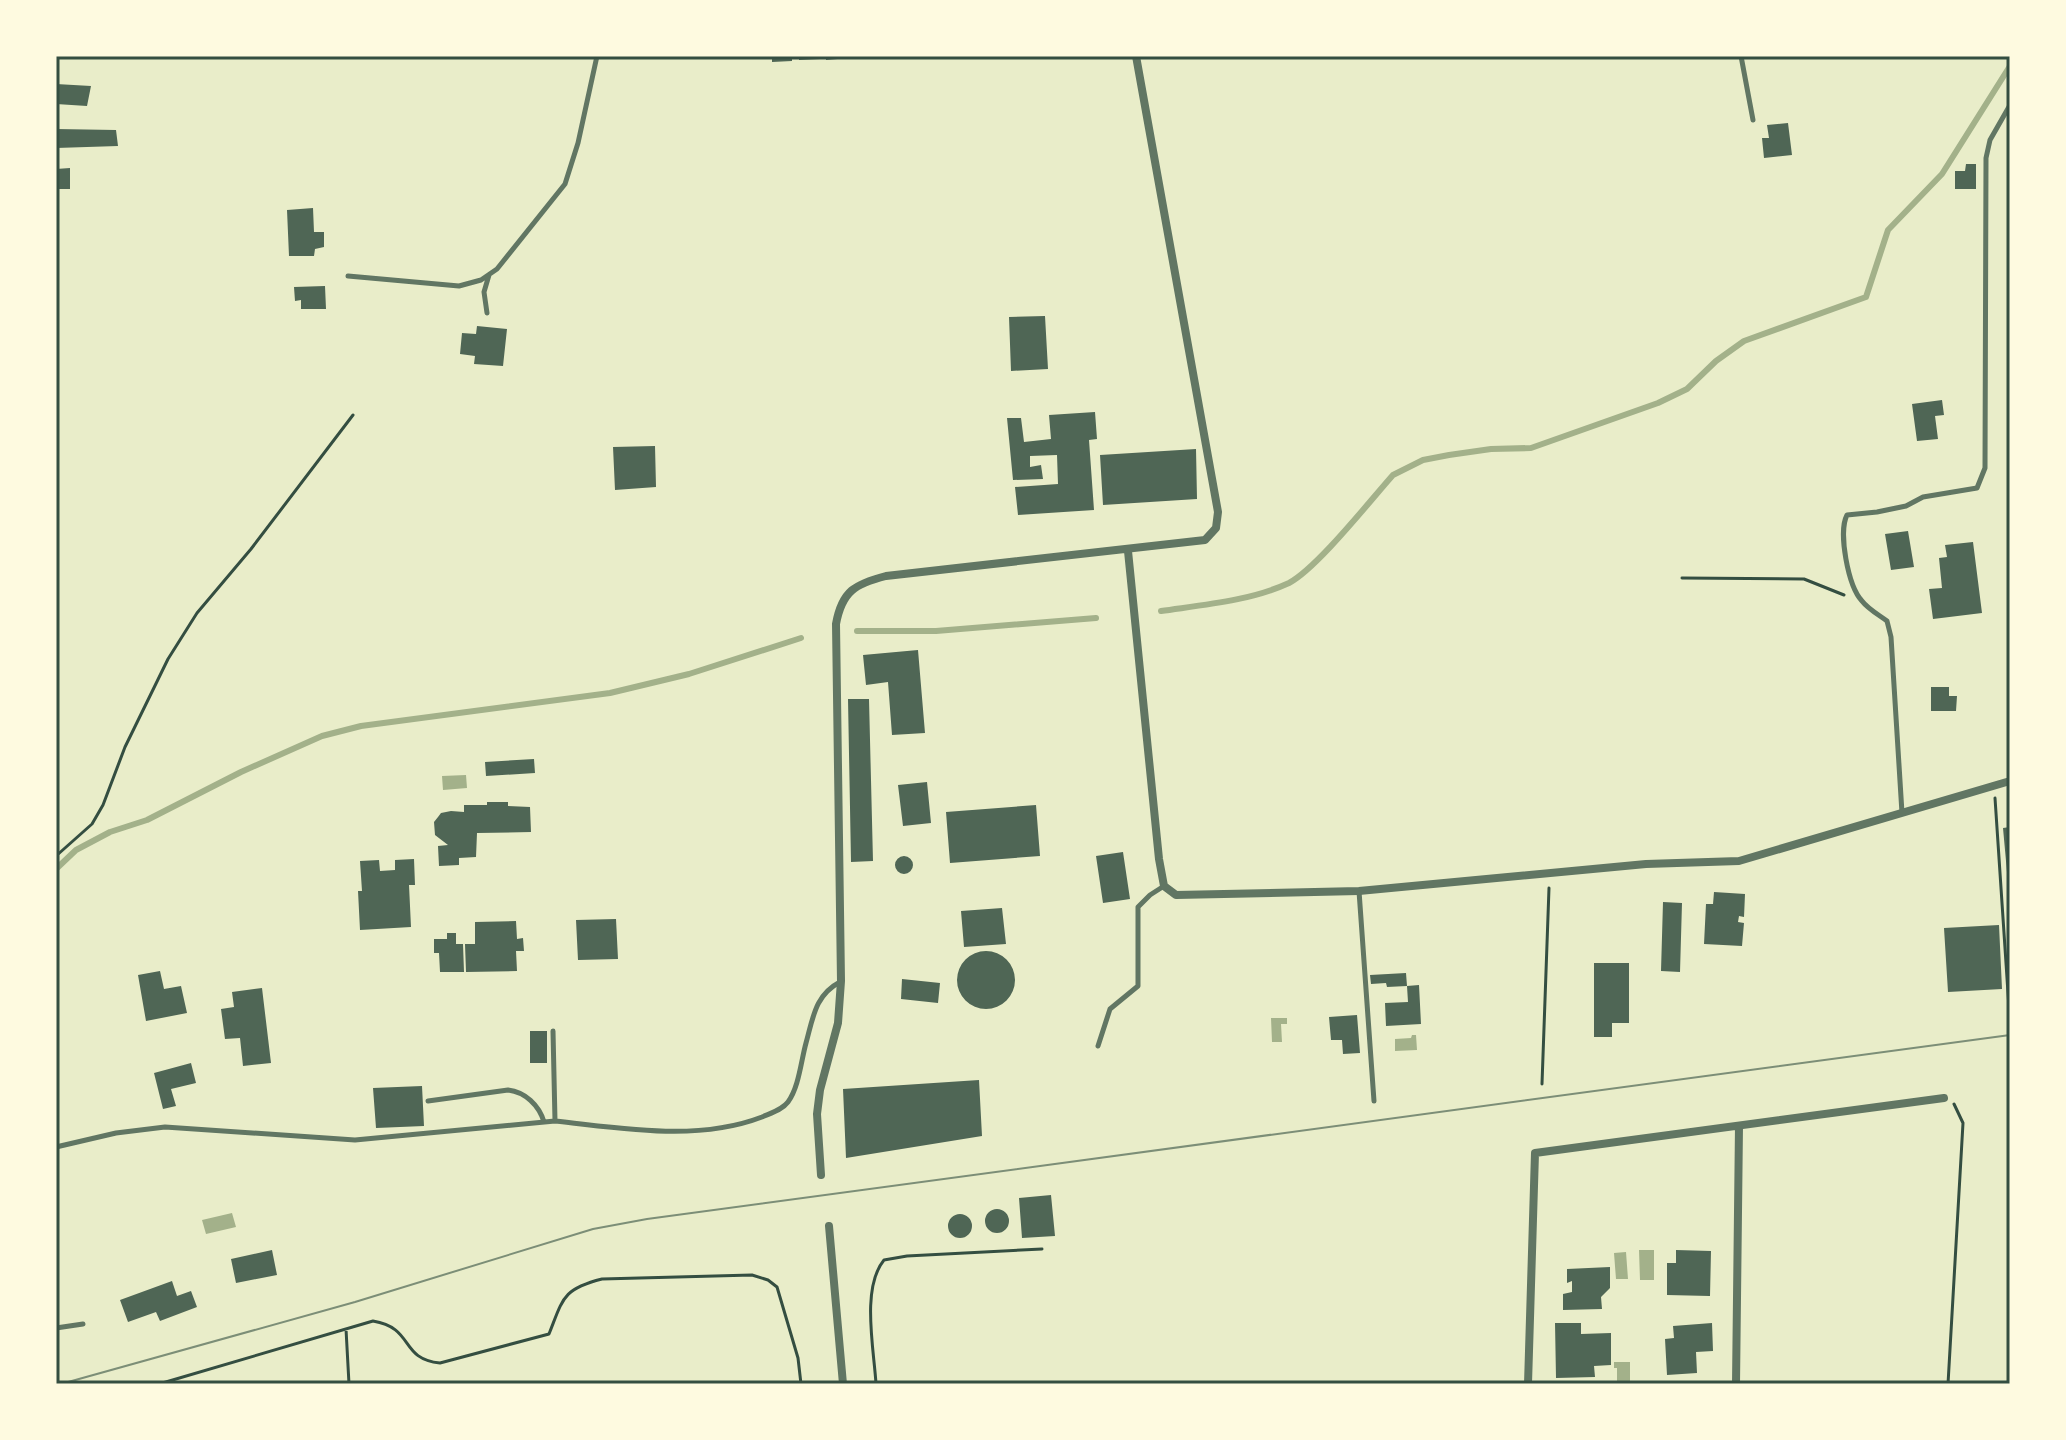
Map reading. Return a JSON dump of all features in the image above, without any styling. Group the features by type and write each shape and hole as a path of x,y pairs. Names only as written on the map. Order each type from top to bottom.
{"street":[{"path":"821,1175 817,1114 820,1090 838,1023 841,981 836,624 842,602 852,588 886,576 1205,540 1216,528 1218,512 1136,56"},
{"path":"1128,551 1164,886 1176,895 1359,891 1646,864 1739,861 2010,781"},
{"path":"1528,1384 1535,1153 1944,1098"},
{"path":"1736,1384 1739,1126"},
{"path":"829,1226 843,1384"}],"lane":[{"path":"348,276 459,286 489,275 518,245 565,184 578,143 597,56"},
{"path":"1741,56 1753,120"},
{"path":"1902,814 1891,637 1887,621 1860,600 1849,577 1842,525 1847,515 1906,506 1923,497 1977,488 1984,474 1986,158 1990,140 2010,105"},
{"path":"487,313 484,292 489,275"},
{"path":"1098,1046 1110,1009 1138,986 1138,907 1164,886"},
{"path":"1359,891 1374,1101"},
{"path":"56,1147 116,1133 165,1127 355,1140 555,1121 666,1131 733,1125 782,1108 793,1092 818,1002 829,988 841,981"},
{"path":"553,1031 555,1121"},
{"path":"428,1101 508,1090 521,1092 541,1112 544,1122"},
{"path":"56,1328 83,1324"}],"path":[{"path":"56,856 92,824 162,672 197,613 251,549 353,415"},
{"path":"1682,578 1804,579 1860,600"},
{"path":"1995,786 2010,1023"},
{"path":"1542,1084 1550,872"},
{"path":"1944,1098 1954,1104 1963,1123 1948,1384"},
{"path":"876,1384 871,1299 873,1279 884,1260 1042,1249"},
{"path":"159,1384 373,1321 389,1324 398,1330 416,1356 426,1362 440,1363 549,1334 565,1295 581,1284 602,1279 752,1275 768,1280 777,1287 798,1358 801,1384"},
{"path":"346,1329 349,1384"}],"shaded area":[{"path":"466,775 467,788 443,790 442,776"},
{"path":"1271,1018 1287,1018 1287,1024 1281,1024 1282,1042 1272,1042"},
{"path":"1416,1035 1417,1050 1395,1051 1395,1039 1411,1038"},
{"path":"232,1213 236,1227 206,1234 202,1220"},
{"path":"1639,1250 1654,1250 1654,1280 1640,1280"},
{"path":"1626,1252 1628,1279 1616,1279 1614,1253"},
{"path":"1614,1362 1630,1362 1630,1384 1617,1384"}],"building":[{"path":"772,56 792,56 792,61 772,62"},
{"path":"799,56 820,56 820,59 799,60"},
{"path":"826,56 849,56 849,58 826,60"},
{"path":"56,84 91,86 87,106 56,104"},
{"path":"1788,123 1792,155 1764,158 1762,138 1769,138 1767,125"},
{"path":"56,129 116,130 118,146 56,148"},
{"path":"1966,164 1976,164 1976,189 1955,189 1955,171 1965,171"},
{"path":"70,168 70,189 56,189 56,169"},
{"path":"313,208 314,232 324,232 324,247 315,249 314,256 289,256 287,210"},
{"path":"325,286 326,309 301,309 301,300 295,301 294,287"},
{"path":"1045,316 1048,369 1011,371 1009,317"},
{"path":"477,326 507,329 503,366 474,364 475,356 460,354 462,333 476,334"},
{"path":"1942,400 1944,415 1935,416 1938,439 1917,441 1912,404"},
{"path":"1095,412 1097,439 1089,440 1094,510 1018,515 1015,487 1058,484 1057,455 1030,456 1030,467 1041,465 1043,479 1013,480 1007,418 1021,418 1024,442 1051,439 1049,415"},
{"path":"655,446 656,487 615,490 613,447"},
{"path":"1196,449 1197,499 1103,505 1100,455"},
{"path":"1908,531 1914,567 1891,570 1885,534"},
{"path":"1973,542 1982,613 1933,619 1929,589 1942,588 1939,558 1947,557 1945,545"},
{"path":"918,650 925,733 892,735 888,682 866,685 863,655"},
{"path":"1931,687 1949,687 1949,696 1957,696 1956,711 1931,711"},
{"path":"848,699 869,699 873,861 851,862"},
{"path":"534,759 535,773 486,776 485,762"},
{"path":"927,782 931,823 903,826 898,785"},
{"path":"487,802 508,802 508,806 530,807 531,832 477,833 476,857 459,858 459,865 439,866 438,846 448,845 435,835 434,822 441,813 464,812 464,805 487,805"},
{"path":"1036,805 1040,856 950,863 946,812"},
{"path":"2010,827 2010,883 2008,883 2003,828"},
{"path":"1123,852 1130,899 1103,903 1096,856"},
{"path":"904,856 913,865 904,874 895,865"},
{"path":"414,859 415,885 409,885 411,927 360,930 360,861 379,860 380,871 395,870 395,860"},
{"path":"1714,892 1745,894 1744,917 1739,916 1738,922 1744,923 1742,946 1704,944 1706,904 1713,904"},
{"path":"1663,902 1682,903 1680,972 1661,971"},
{"path":"1002,908 1006,944 964,947 961,911"},
{"path":"616,919 618,959 578,960 576,920"},
{"path":"516,921 517,939 523,938 524,951 516,951 517,971 466,972 465,944 475,944 475,922"},
{"path":"1999,925 2002,989 1948,992 1944,928"},
{"path":"447,933 456,933 456,944 463,944 464,972 440,972 439,953 434,953 434,939 447,939"},
{"path":"986,951 1007,959 1015,980 1007,1001 986,1009 965,1001 957,980 965,959"},
{"path":"1594,963 1629,963 1629,1023 1612,1023 1612,1037 1594,1037"},
{"path":"160,971 164,989 181,986 187,1013 146,1021 138,975"},
{"path":"1406,973 1407,986 1371,984 1370,975"},
{"path":"902,979 940,983 938,1003 901,999"},
{"path":"1419,985 1421,1024 1386,1026 1385,1003 1408,1002 1407,986"},
{"path":"262,988 271,1063 243,1066 240,1038 225,1039 221,1009 234,1007 232,992"},
{"path":"1357,1015 1360,1053 1343,1054 1342,1040 1331,1040 1329,1017"},
{"path":"530,1031 547,1031 547,1063 530,1063"},
{"path":"191,1063 196,1083 171,1089 176,1106 163,1109 154,1073"},
{"path":"979,1080 982,1136 846,1158 843,1089"},
{"path":"422,1086 424,1126 376,1128 373,1088"},
{"path":"1051,1195 1055,1236 1022,1238 1019,1198"},
{"path":"997,1209 1005,1213 1009,1221 1005,1229 997,1233 989,1229 985,1221 989,1213"},
{"path":"960,1214 968,1218 972,1226 968,1234 960,1238 952,1234 948,1226 952,1218"},
{"path":"272,1250 277,1275 236,1283 231,1259"},
{"path":"1676,1250 1711,1251 1710,1296 1667,1295 1667,1263 1676,1263"},
{"path":"1610,1267 1610,1288 1601,1297 1602,1309 1563,1310 1563,1294 1572,1292 1572,1281 1567,1283 1567,1269"},
{"path":"172,1281 177,1296 191,1291 197,1307 160,1321 156,1312 128,1322 120,1300"},
{"path":"1555,1323 1581,1323 1581,1334 1611,1333 1611,1365 1594,1366 1595,1377 1556,1378"},
{"path":"1712,1323 1713,1351 1696,1352 1697,1373 1667,1375 1665,1339 1674,1338 1673,1326"}],"waterway":[{"path":"1161,611 1242,598 1289,583 1314,564 1393,475 1423,460 1491,449 1531,448 1658,403 1687,389 1716,361 1744,341 1866,297 1888,230 1942,174 2010,66"},
{"path":"857,631 936,631 1096,618"},
{"path":"56,869 76,850 110,832 147,820 241,772 322,736 361,726 610,693 689,674 801,638"}],"tram line":[{"path":"61,1384 355,1302 593,1229 647,1219 2010,1035"}]}
